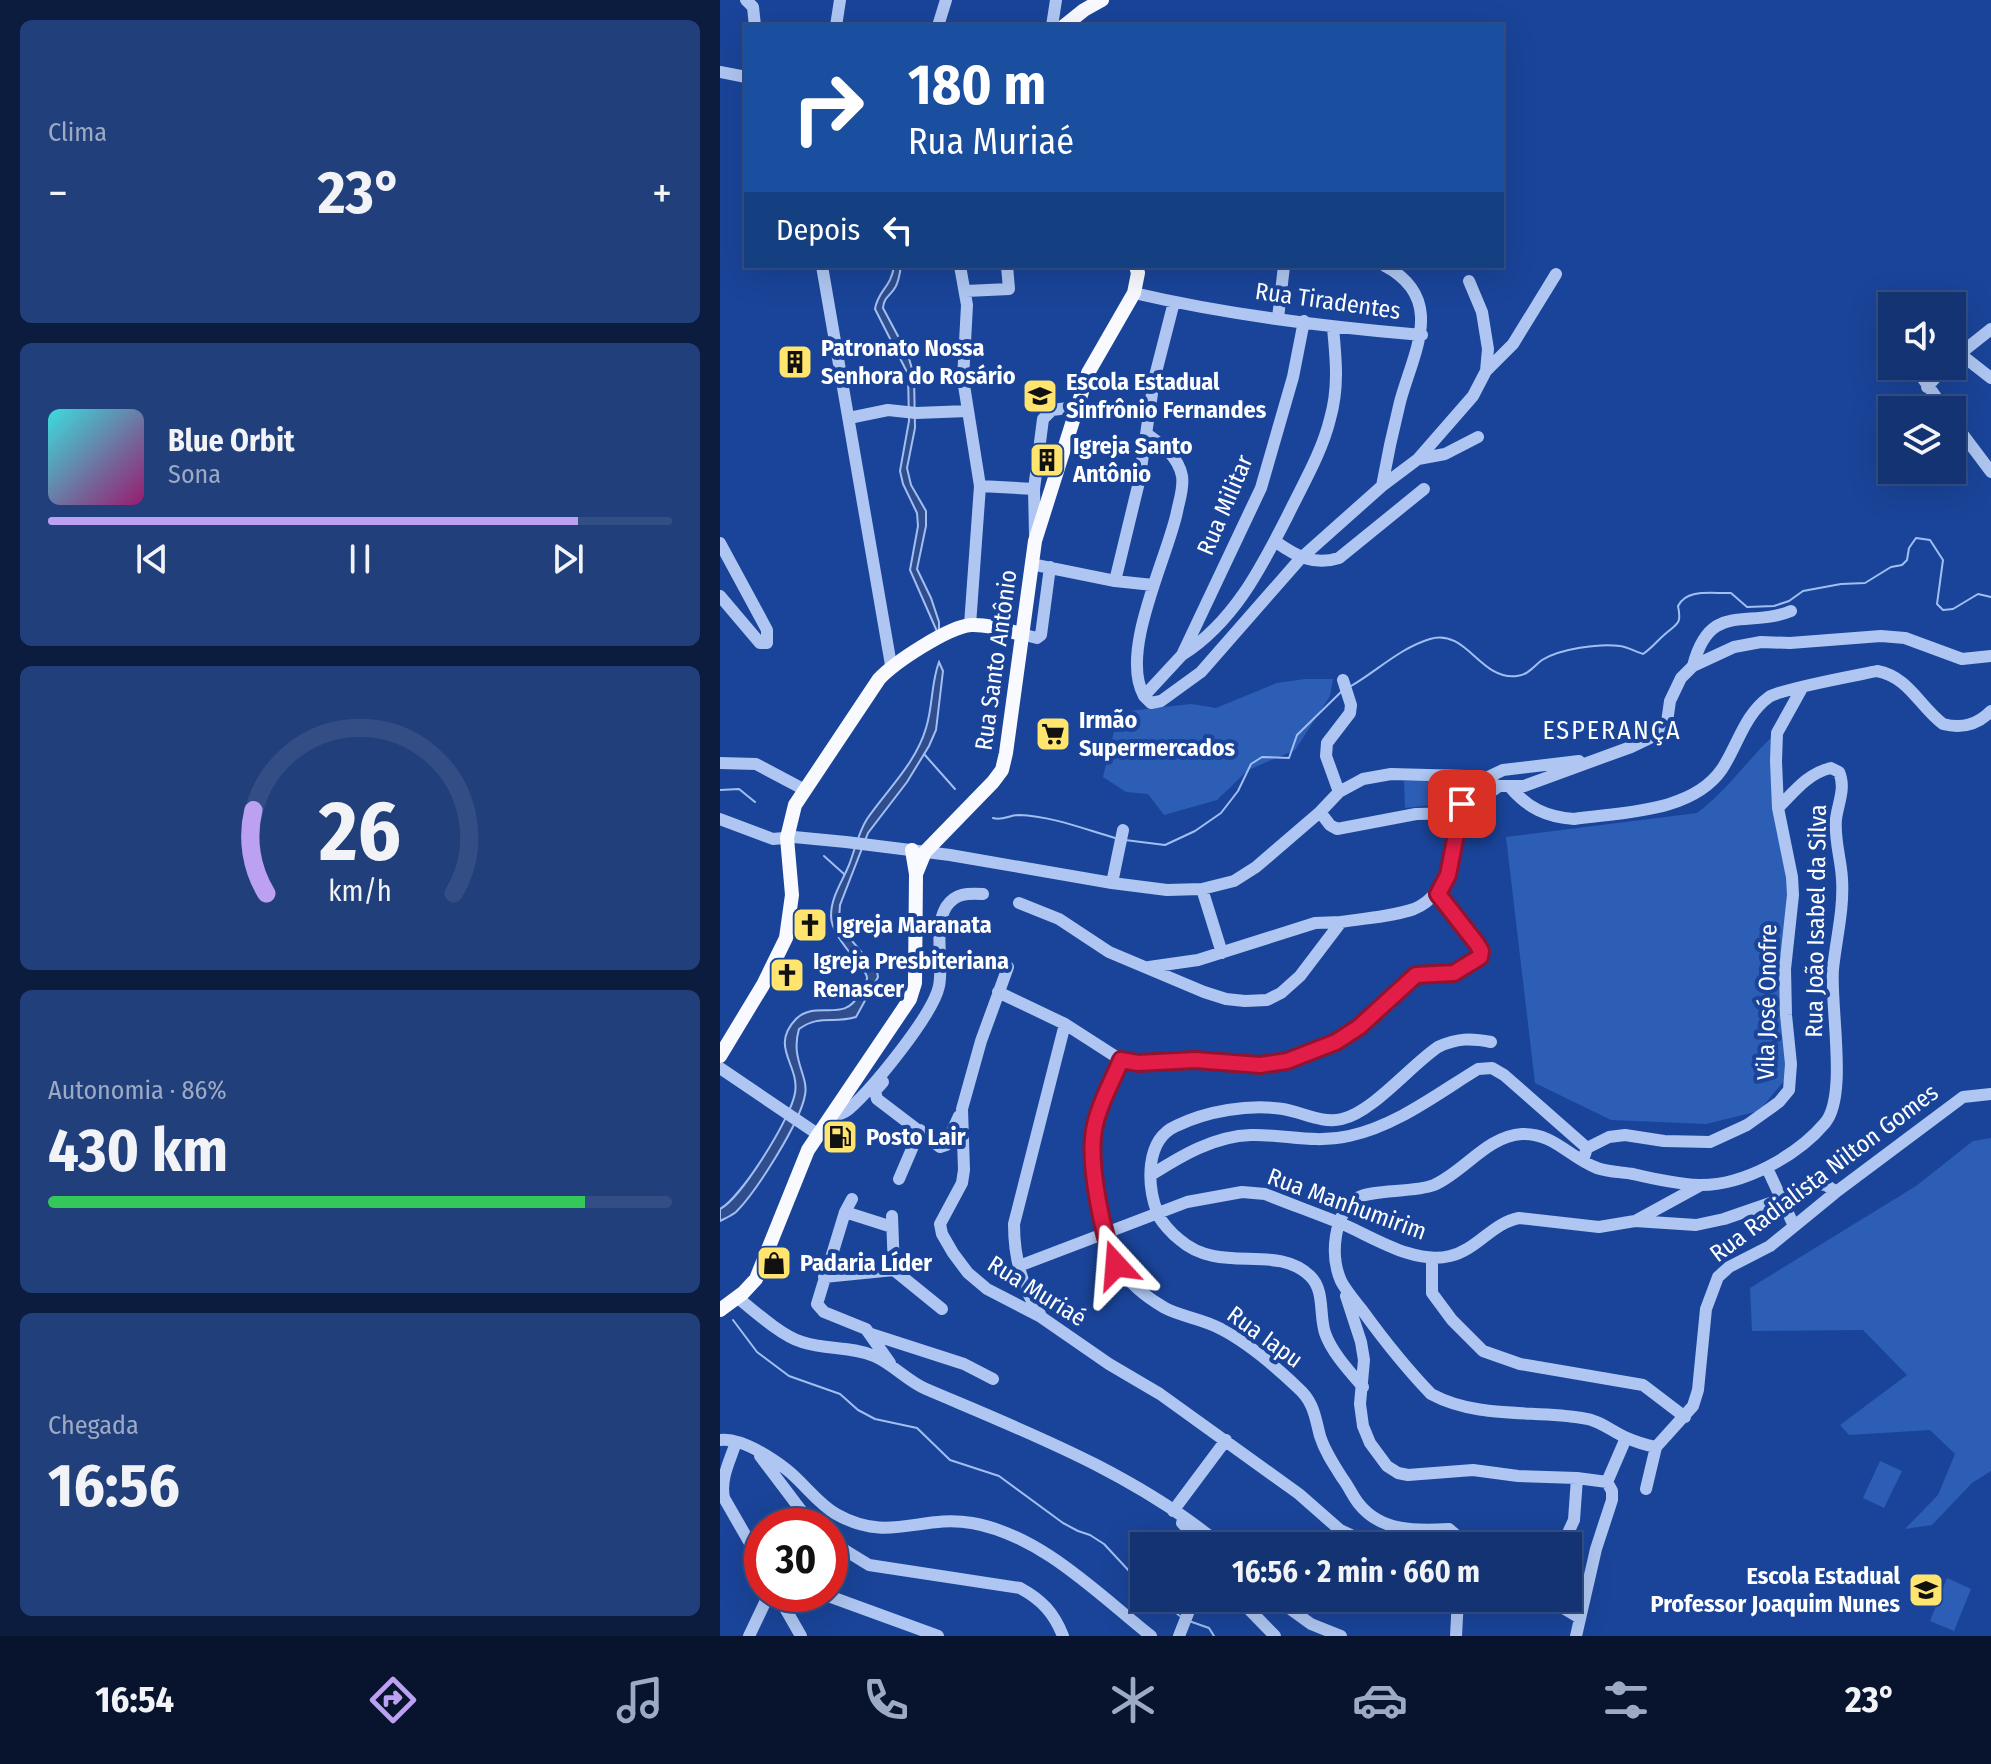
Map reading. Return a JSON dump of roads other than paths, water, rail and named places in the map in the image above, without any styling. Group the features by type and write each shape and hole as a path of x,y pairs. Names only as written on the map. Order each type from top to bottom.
{"main road":[{"path":"1066,24 1102,0"},
{"name":"Rua Santo Antônio","path":"918,851 1002,770 1035,541 1088,373 1134,293 1137,268"},
{"path":"720,1056 763,985 786,938 792,895 791,838 795,805 879,679 891,665 970,625 1021,634"},
{"path":"720,1310 756,1279 808,1150 885,1039 913,991 918,851"}],"street":[{"path":"746,0 753,7 755,24"},
{"path":"836,24 840,0"},
{"path":"939,24 946,0"},
{"path":"1052,24 1056,0"},
{"path":"720,72 744,77"},
{"path":"822,268 891,665"},
{"path":"960,268 966,291 967,318 963,379 980,486 970,625"},
{"path":"966,291 1009,289 1007,268"},
{"path":"1278,318 1284,268"},
{"path":"1382,486 1400,402 1422,335 1419,307 1414,294 1405,279 1388,268"},
{"path":"1147,434 1173,456 1182,476 1173,531 1144,615 1138,659 1138,680 1144,696 1156,703 1201,672 1300,559 1382,486 1418,459 1473,396 1486,371 1513,344 1556,274"},
{"path":"1469,281 1482,312 1488,349 1486,371"},
{"name":"Rua Tiradentes","path":"1134,293 1333,328 1422,335"},
{"path":"1115,581 1147,434 1154,380 1174,302"},
{"name":"Rua Militar","path":"1182,655 1261,488 1293,377 1304,321"},
{"path":"1144,696 1182,655 1201,642 1225,617 1249,588 1276,542 1330,422 1337,375 1333,328"},
{"path":"1966,348 1991,329"},
{"path":"1966,363 1991,378"},
{"path":"1923,380 1934,396"},
{"path":"1927,387 1933,380"},
{"name":"Rua Santo Antônio","path":"1035,541 1034,489 1043,419 1052,410 1076,407"},
{"path":"849,418 879,411 968,411"},
{"path":"1418,459 1445,454 1478,437"},
{"path":"1966,439 1991,472"},
{"path":"980,486 1034,489"},
{"path":"1276,542 1300,559 1326,561 1339,558 1424,489"},
{"path":"720,543 767,630 768,642 763,645 758,641 720,596"},
{"path":"1031,564 1115,581 1153,585"},
{"path":"1021,634 1037,638 1041,635 1050,567"},
{"path":"1693,666 1702,641 1713,629 1729,620 1750,616 1761,618 1791,611"},
{"path":"1320,812 1337,829 1405,816 1461,813 1504,787 1541,781 1631,747 1656,735 1667,722 1670,701 1681,678 1693,666 1734,647 1761,642 1790,643 1881,636 1905,638 1962,659 1991,656"},
{"path":"720,819 767,837 918,851 1167,890 1202,889 1234,881 1256,867 1339,792 1377,775 1465,776 1504,787 1527,806 1559,818 1574,819 1674,801 1703,788 1720,771 1757,707 1772,694 1877,671 1890,673 1904,683 1943,724 1965,726 1977,722 1991,711"},
{"path":"1339,792 1327,766 1327,743 1348,718 1351,705 1344,683"},
{"name":"Vila José Onofre","path":"1585,1154 1609,1137 1625,1135 1664,1141 1710,1142 1747,1125 1789,1090 1791,1064 1785,969 1793,895 1778,808 1777,733 1802,688"},
{"path":"1482,780 1503,770 1595,760"},
{"path":"720,763 756,764 805,790"},
{"name":"Rua João Isabel da Silva","path":"1585,1154 1598,1168 1701,1185 1727,1181 1767,1168 1791,1154 1826,1122 1836,1100 1833,970 1841,924 1843,880 1836,819 1842,787 1839,772 1831,768 1821,770 1807,779 1778,808"},
{"path":"1149,967 1198,960 1315,923 1394,915 1417,908 1438,894 1448,875 1465,776"},
{"path":"1112,883 1123,833"},
{"path":"1202,889 1222,953"},
{"path":"832,1116 848,1110 897,1054 936,995 943,913 948,903 958,895 983,894"},
{"path":"998,992 1065,1024 1121,1060 1138,1063 1195,1060 1260,1065 1287,1061 1336,1042 1359,1027 1416,975 1454,973 1480,957 1477,944 1438,894"},
{"path":"1019,903 1059,919 1109,952 1226,999 1267,1000 1281,993 1300,976 1341,922"},
{"name":"Rua Muriaé","path":"1008,967 962,1109 962,1183 940,1224 953,1253 977,1283 1041,1317 1226,1440 1344,1532"},
{"path":"1041,1317 1028,1298 1014,1245 1017,1207 1065,1024"},
{"path":"1363,1387 1336,1354 1325,1334 1318,1286 1309,1274 1293,1265 1269,1259 1228,1260 1208,1256 1179,1240 1157,1214 1151,1175 1154,1148 1161,1136 1172,1127 1206,1115 1238,1109 1280,1109 1327,1121 1339,1120 1368,1104 1438,1047 1472,1038 1491,1042"},
{"path":"897,1054 887,1077 875,1091 889,1110 940,1147 945,1147 962,1109"},
{"name":"Rua Iapu","path":"1121,1060 1094,1129 1093,1166 1104,1235 1116,1265 1132,1283 1166,1309 1224,1330 1299,1389 1310,1401 1321,1438 1360,1506 1391,1526 1419,1532 1445,1529 1454,1532"},
{"path":"1151,1175 1188,1152 1238,1136 1319,1140 1369,1131 1405,1114 1478,1069 1487,1067 1504,1075 1585,1154"},
{"path":"720,1068 819,1135"},
{"name":"Rua Radialista Nilton Gomes","path":"1656,1447 1693,1406 1698,1390 1706,1309 1718,1277 1729,1267 1770,1246 1836,1192 1963,1097 1991,1094"},
{"path":"899,1179 920,1130"},
{"path":"1585,1154 1541,1136 1522,1134 1505,1138 1439,1182 1410,1191 1362,1196 1345,1210 1338,1223 1335,1255 1337,1271 1361,1342 1363,1387 1360,1404 1363,1426 1378,1456 1387,1466 1398,1473 1420,1475 1473,1470 1607,1482"},
{"path":"1767,1168 1794,1226"},
{"path":"1685,1417 1643,1385 1520,1364 1483,1351 1452,1320 1432,1293 1432,1258 1460,1253 1480,1243 1508,1220 1519,1218 1599,1227 1635,1221 1696,1225 1724,1219 1821,1183 1836,1192"},
{"path":"1635,1221 1701,1185"},
{"name":"Rua Manhumirim","path":"1019,1266 1187,1202 1242,1192 1265,1194 1406,1251 1432,1258"},
{"path":"852,1199 824,1277 817,1304 819,1309 858,1325 871,1334 964,1364 993,1379"},
{"path":"845,1212 892,1222 894,1270"},
{"path":"824,1277 894,1270 942,1309"},
{"path":"1343,1285 1431,1394 1443,1401 1527,1415 1586,1418 1608,1426 1626,1438 1656,1447 1646,1489"},
{"path":"737,1297 801,1342 856,1350 877,1357 921,1387 1045,1438 1111,1472 1203,1532"},
{"path":"871,1334 891,1365"},
{"path":"1607,1482 1626,1438"},
{"path":"720,1440 736,1442 786,1469 818,1501 860,1525 887,1530 948,1521 999,1528 1050,1557 1151,1636"},
{"path":"1175,1512 1226,1440"},
{"path":"736,1442 722,1480 722,1489 744,1533"},
{"path":"758,1453 799,1508"},
{"path":"1568,1532 1574,1520 1577,1478"},
{"path":"1576,1636 1596,1549 1612,1500 1612,1491 1607,1482"},
{"path":"1175,1512 1191,1532"},
{"path":"848,1552 869,1565 1020,1588 1040,1599 1055,1617 1063,1636"},
{"path":"848,1603 938,1636"},
{"path":"749,1636 760,1612"},
{"path":"787,1612 801,1636"},
{"path":"1181,1632 1191,1612"},
{"path":"1252,1612 1275,1636"},
{"path":"1294,1612 1311,1624 1341,1636"},
{"path":"1456,1636 1457,1612"},
{"path":"1570,1612 1580,1618"}],"waterway":[{"path":"1351,686 1399,654 1430,639 1454,641 1493,671 1517,676 1528,672 1549,656 1580,648 1620,646 1643,654 1677,623 1678,606 1694,594 1731,593 1747,607 1774,606 1789,601 1803,591 1865,583 1891,567 1902,565 1916,538 1930,540 1943,560 1937,604 1943,610 1953,609 1978,594 1991,597"},
{"path":"1125,840 1165,845 1195,831 1221,813 1238,791 1251,764 1262,757 1289,758 1297,735 1342,691"},
{"path":"924,754 955,789"},
{"path":"720,790 739,789 755,802"},
{"path":"993,818 1019,815 1043,818 1115,838"},
{"path":"824,856 844,874"},
{"path":"733,1320 757,1352 789,1376 840,1394 858,1410 875,1419 917,1428 950,1460 999,1476 1063,1523 1104,1544 1130,1572"},
{"path":"1175,1612 1180,1616"},
{"path":"1189,1621 1209,1628 1214,1636"}],"place":[{"name":"Patronato Nossa Senhora do Rosário","path":"795,362"},
{"name":"Escola Estadual Sinfrônio Fernandes","path":"1040,396"},
{"name":"Igreja Santo Antônio","path":"1047,460"},
{"name":"Irmão Supermercados","path":"1053,734"},
{"name":"Igreja Maranata","path":"810,925"},
{"name":"Igreja Presbiteriana Renascer","path":"787,975"},
{"name":"Posto Lair","path":"840,1137"},
{"name":"Padaria Líder","path":"774,1263"},
{"name":"Escola Estadual Professor Joaquim Nunes","path":"1926,1590"}],"district":[{"name":"ESPERANÇA","path":"1612,730"}]}
